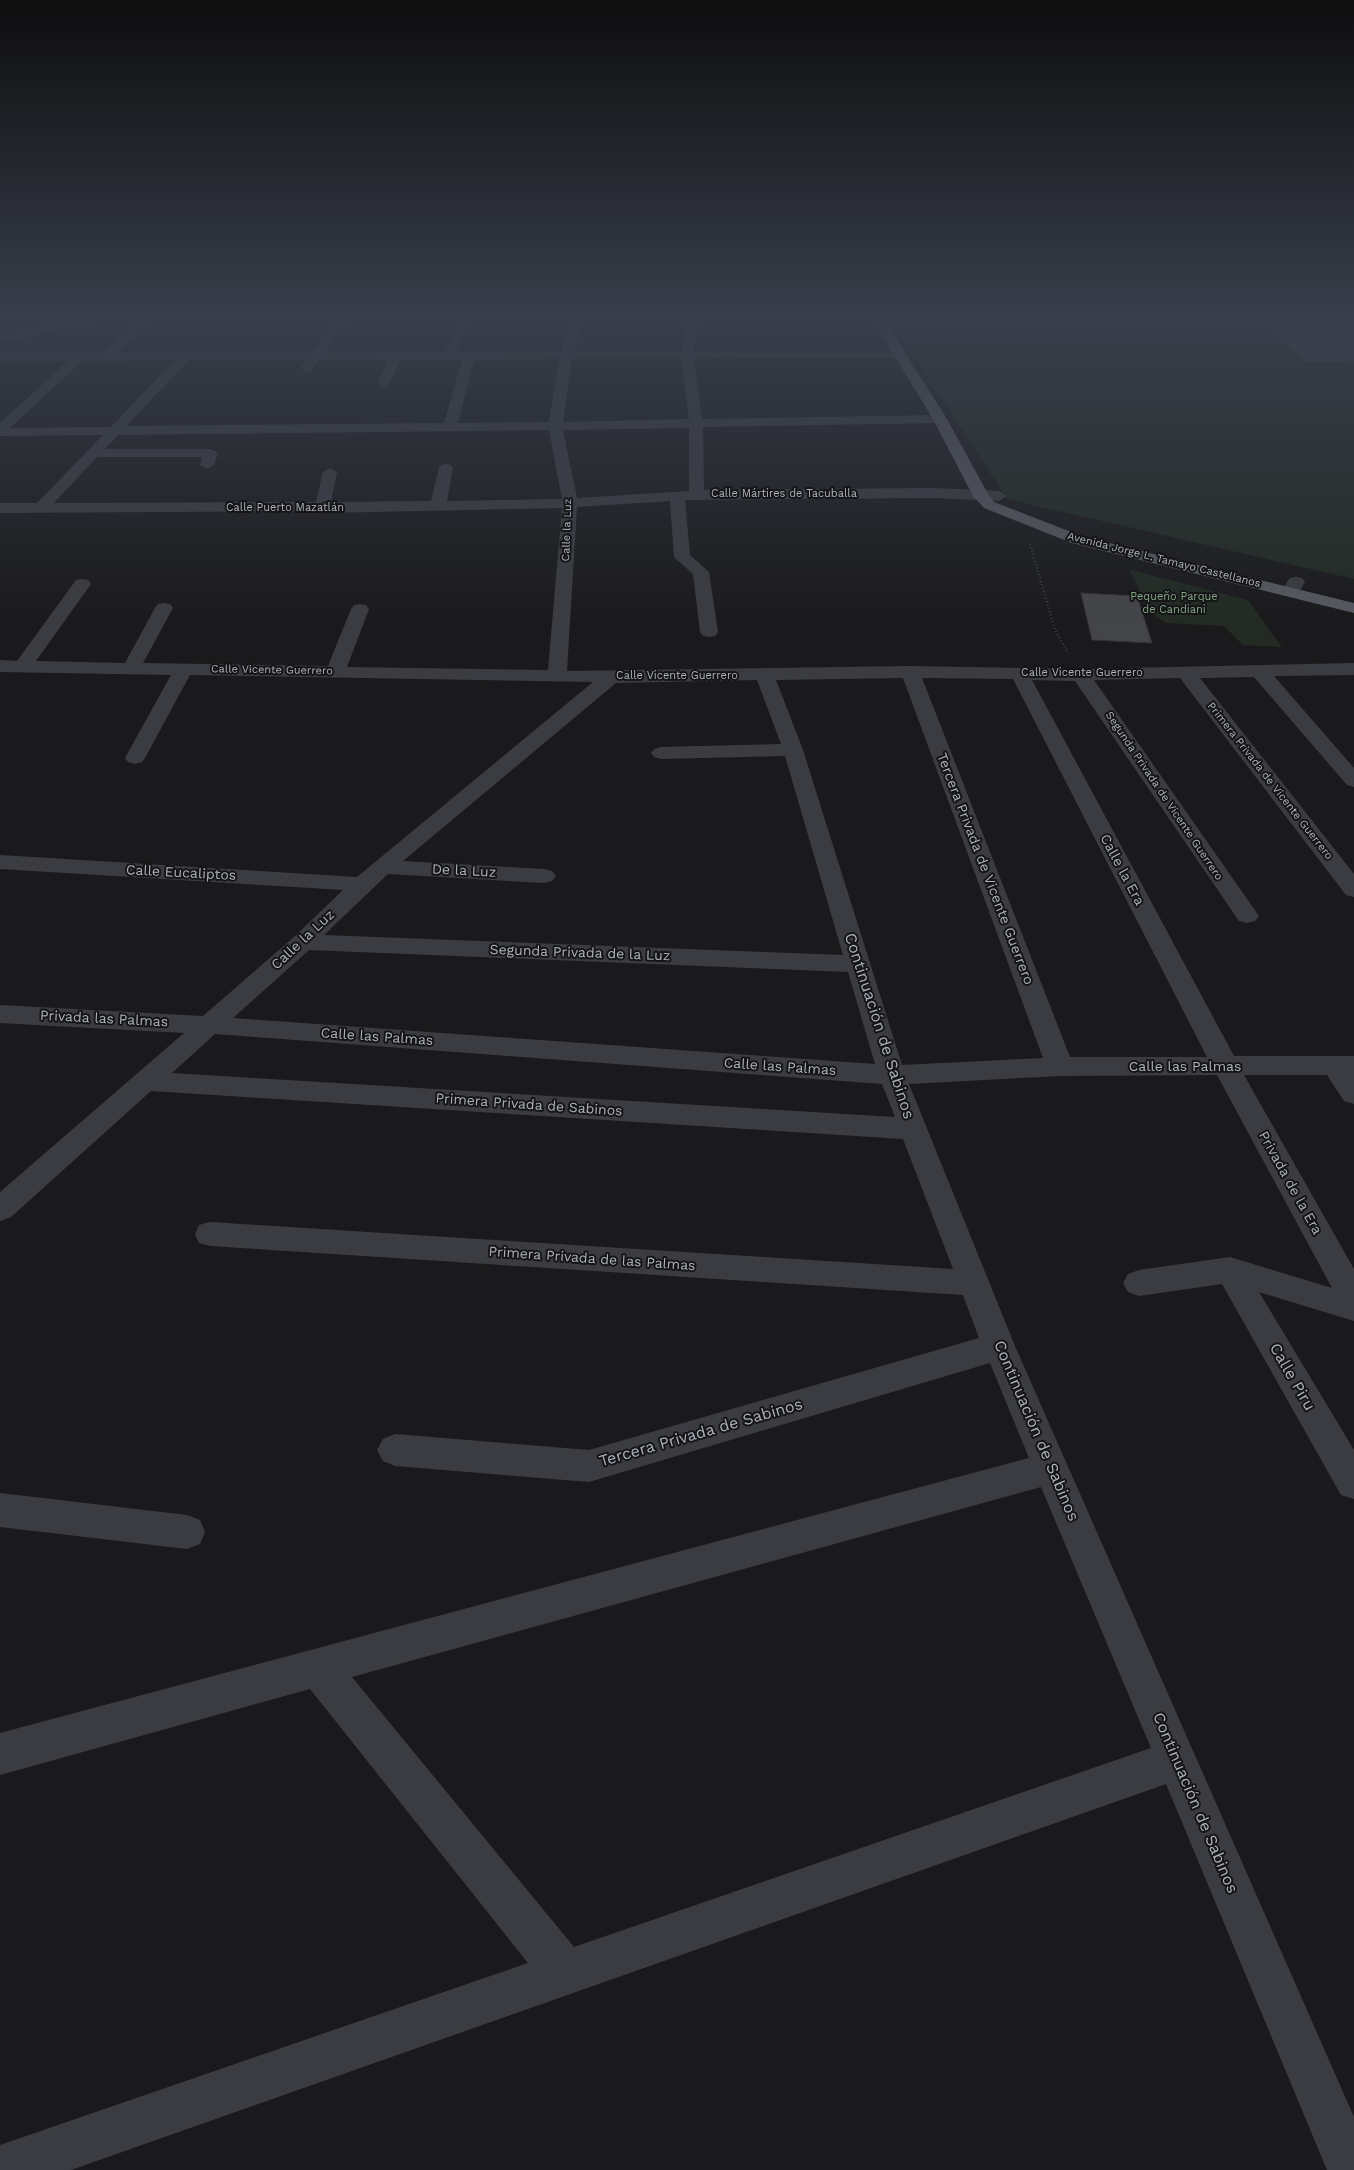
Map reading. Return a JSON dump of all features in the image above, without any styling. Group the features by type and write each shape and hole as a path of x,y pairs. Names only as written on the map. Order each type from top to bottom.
{"main road":[{"path":"941,420 981,496"},
{"name":"Avenida Jorge L. Tamayo Castellanos","path":"974,480 999,496 1088,531 1293,587 1354,608"},
{"name":"Avenida Jorge L. Tamayo Castellanos","path":"981,496 989,505 1078,540 1293,587 1354,597"}],"street":[{"path":"0,431 11,420"},
{"path":"41,508 125,420"},
{"path":"450,427 452,420"},
{"name":"Calle la Luz","path":"557,420 556,426 570,503 557,676"},
{"path":"696,420 697,495"},
{"path":"0,431 556,426 878,420"},
{"path":"93,453 211,453 207,465"},
{"path":"438,506 446,467"},
{"path":"322,508 330,472"},
{"name":"Calle Mártires de Tacuballa","path":"570,503 697,495 934,493 999,496"},
{"path":"677,496 682,556 700,572 708,632"},
{"name":"Calle Puerto Mazatlán","path":"0,508 322,508 570,503"},
{"path":"22,666 82,584"},
{"path":"131,668 164,608"},
{"path":"336,671 360,609"},
{"name":"Calle Vicente Guerrero","path":"0,666 611,677 910,672 1019,672 1081,675 1354,670"},
{"path":"135,758 184,669"},
{"path":"1259,671 1354,781"},
{"name":"Tercera Privada de Vicente Guerrero","path":"910,672 1060,1067"},
{"name":"Calle la Era","path":"1019,672 1226,1067"},
{"name":"Primera Privada de Vicente Guerrero","path":"1186,673 1354,890"},
{"name":"Continuación de Sabinos","path":"764,675 793,750 892,1075 974,1284 1176,1760 1347,2143"},
{"name":"Segunda Privada de Vicente Guerrero","path":"1081,675 1246,916"},
{"name":"Calle la Luz","path":"0,1209 303,942 362,884 611,677"},
{"path":"661,753 793,750"},
{"name":"Calle Eucaliptos","path":"0,862 362,884"},
{"name":"De la Luz","path":"383,867 544,876"},
{"name":"Segunda Privada de la Luz","path":"303,942 857,964"},
{"name":"Privada las Palmas","path":"0,1014 208,1025"},
{"name":"Calle las Palmas","path":"208,1025 892,1075 1060,1067 1344,1065"},
{"path":"1344,1065 1354,1094"},
{"name":"Privada de la Era","path":"1226,1067 1354,1298"},
{"name":"Primera Privada de Sabinos","path":"145,1081 913,1129"},
{"name":"Primera Privada de las Palmas","path":"210,1234 974,1284"},
{"path":"1138,1283 1230,1270 1354,1308"},
{"name":"Calle Piru","path":"1230,1270 1354,1483"},
{"name":"Tercera Privada de Sabinos","path":"395,1450 590,1466 999,1346"},
{"path":"0,1754 1051,1468"},
{"path":"0,1510 187,1532"},
{"path":"318,1668 566,1973"},
{"path":"0,2170 1176,1760"}],"path":[{"path":"1029,520 1031,553 1055,630 1081,675"}],"green space":[{"path":"956,420 1354,420 1354,579 1007,499"},
{"name":"Pequeño Parque de Candiani","path":"1130,570 1248,600 1282,647 1243,645 1224,626 1166,623 1149,612"}],"building":[{"path":"1081,593 1137,596 1152,643 1092,640"}]}
